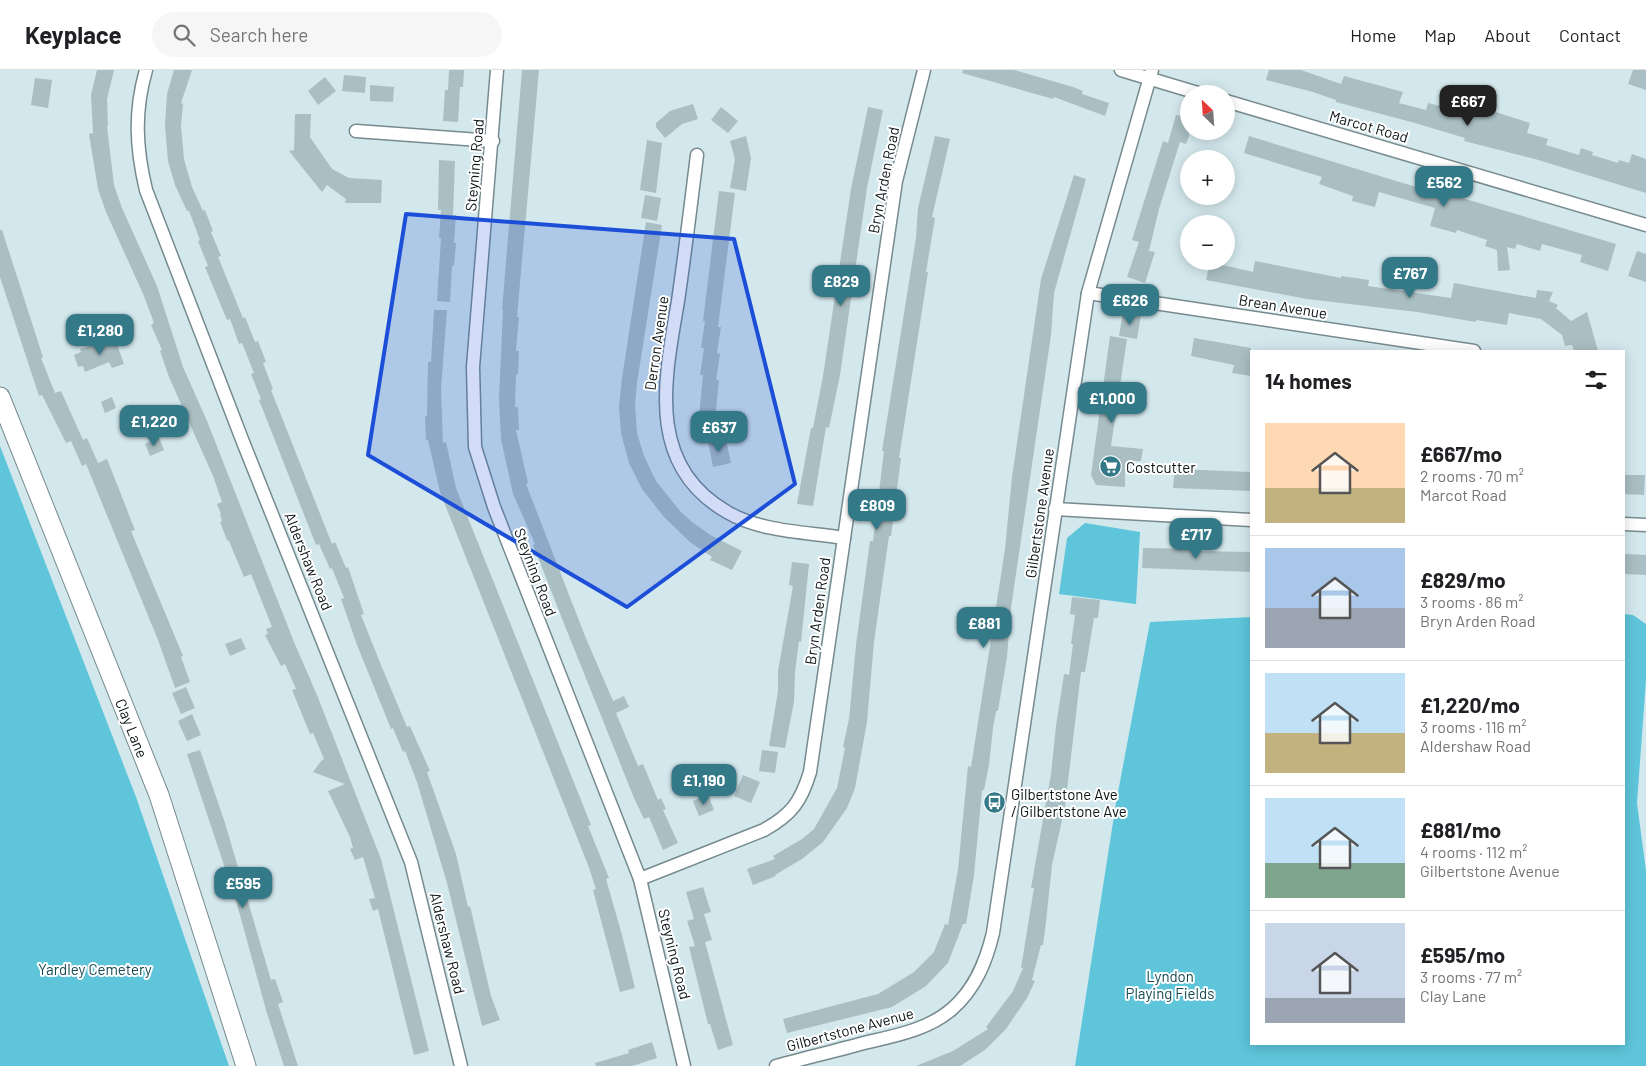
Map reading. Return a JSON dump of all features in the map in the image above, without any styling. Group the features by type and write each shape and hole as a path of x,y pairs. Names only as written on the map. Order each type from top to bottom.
{"street":[{"name":"Aldershaw Road","path":"146,70 137,108 136,127 140,163 146,190 243,442 412,862 461,1066"},
{"name":"Steyning Road","path":"497,70 493,141 473,367 475,447 494,507 640,879 684,1066"},
{"name":"Bryn Arden Road","path":"640,879 764,830 782,820 797,803 805,789 810,772 896,181 924,70"},
{"path":"1121,70 1151,74 1180,86"},
{"name":"Gilbertstone Avenue","path":"776,1066 814,1061 905,1033 930,1023 952,1009 974,984 986,960 993,933 1088,293 1151,74"},
{"name":"Marcot Road","path":"1235,105 1646,225"},
{"path":"356,131 493,141"},
{"name":"Derron Avenue","path":"697,155 668,353 664,401 665,420 670,441 692,482 709,500 728,513 759,525 844,538"},
{"name":"Brean Avenue","path":"1088,293 1467,350"},
{"name":"Clay Lane","path":"0,397 159,795 246,1066"},
{"path":"1055,510 1250,520"},
{"path":"1625,524 1646,525"}],"highlighted area":[{"path":"406,214 734,239 795,484 627,607 368,455"}],"green space":[{"name":"Yardley Cemetery","path":"0,446 136,797 229,1066 0,1066"},
{"path":"1085,523 1140,532 1136,604 1059,594 1067,538"},
{"name":"Lyndon Playing Fields","path":"1625,614 1633,615 1646,624 1646,680 1637,803 1646,871 1646,1066 1075,1066 1116,803 1150,622 1250,617 1250,1045 1625,1045"}],"building":[{"path":"97,70 114,70 107,99 107,126 114,185 122,208 157,286 183,367 207,421 381,859 429,1051 414,1055 378,909 373,911 369,899 375,898 363,857 355,860 350,849 353,848 350,837 328,791 345,784 313,772 324,759 313,733 310,734 292,690 296,689 285,664 281,666 265,635 268,634 266,629 272,627 251,574 244,577 227,540 220,522 222,521 221,514 217,504 222,502 213,476 169,377 160,351 162,350 151,325 154,323 144,296 106,212 98,189 89,134 93,133 91,95"},
{"path":"174,70 192,70 181,103 183,104 181,126 184,159 192,187 203,211 205,210 213,231 211,232 221,256 218,257 243,318 245,317 255,342 258,341 266,362 263,363 273,389 271,390 332,544 335,542 346,568 348,567 364,614 361,615 381,665 407,727 410,726 430,771 427,772 456,854 491,996 500,1020 482,1026 447,883 417,782 405,751 403,752 393,728 391,729 357,645 341,599 344,598 332,568 330,569 319,544 316,545 259,400 261,399 251,374 254,373 242,343 239,344 230,319 227,320 205,267 208,266 189,211 187,211 175,185 168,161 165,126 167,94"},
{"path":"449,70 464,70 463,87 460,87 458,122 443,121 445,90 448,90"},
{"path":"522,70 539,70 517,317 519,317 516,351 519,351 515,407 518,407 519,430 516,430 528,483 526,484 585,636 613,701 624,696 629,707 616,713 638,766 643,764 658,800 661,798 666,809 663,810 678,843 663,850 649,817 644,819 634,798 533,545 535,544 513,494 501,439 499,398 502,310"},
{"path":"963,70 1014,70 1073,87 1083,91 1082,94 1109,103 1105,116 1054,97 1053,99 962,73"},
{"path":"1269,70 1301,70 1341,84 1344,76 1403,92 1399,103 1426,110 1428,103 1471,114 1474,105 1530,123 1527,133 1548,139 1546,145 1579,155 1581,148 1593,152 1592,155 1618,163 1619,160 1629,163 1632,154 1646,159 1646,193 1535,159 1464,141 1465,138 1336,102 1336,100 1313,92 1266,80"},
{"path":"1633,70 1646,70 1646,90 1628,84"},
{"path":"344,75 366,77 365,93 342,91"},
{"path":"325,77 336,91 318,105 308,91"},
{"path":"35,78 52,80 48,108 31,105"},
{"path":"370,85 394,87 393,102 370,101"},
{"path":"693,104 698,119 682,124 665,138 656,127 656,123 670,111"},
{"path":"721,107 738,121 728,133 711,120"},
{"path":"868,107 883,110 867,188 840,375 829,428 826,427 813,506 797,504 823,376 851,189"},
{"path":"295,114 311,114 310,137 332,169 349,178 382,180 381,203 345,203 346,199 327,185 322,192 289,151 294,150"},
{"path":"1176,115 1180,116 1180,140 1188,140 1186,144 1180,142 1159,209 1149,251 1155,252 1145,283 1127,277 1139,242 1132,240 1163,141 1168,143"},
{"path":"746,136 751,158 746,191 730,188 735,159 730,141"},
{"path":"935,136 950,139 932,217 935,218 926,272 928,272 899,458 901,458 891,536 889,536 874,642 867,722 855,788 847,808 823,842 776,876 753,885 747,869 775,859 773,856 802,839 814,829 837,788 845,748 843,747 849,719 856,645 870,541 873,541 884,451 882,451 916,238 918,208"},
{"path":"1249,136 1439,194 1452,195 1616,244 1608,271 1580,262 1582,255 1542,244 1540,251 1517,244 1515,249 1507,247 1510,270 1498,271 1497,250 1485,246 1487,240 1457,230 1456,233 1430,226 1435,208 1379,192 1375,207 1352,201 1353,196 1319,184 1322,177 1244,153"},
{"path":"647,140 662,143 656,193 640,190"},
{"path":"439,160 455,161 453,215 456,215 454,243 456,243 454,266 452,266 450,302 437,301 441,238 439,238 441,210 438,210"},
{"path":"1074,175 1086,179 1054,293 1051,335 1011,608 1007,657 998,711 996,711 993,728 989,765 984,790 982,790 974,875 966,924 963,924 948,963 926,986 892,1007 787,1033 783,1019 878,994 914,972 934,952 945,924 948,925 958,869 968,766 971,767 1005,549 1012,477 1041,279"},
{"path":"719,191 735,193 718,327 721,327 717,353 720,354 716,380 719,380 714,431 698,428 703,375 700,375 704,348 701,348 705,321 703,321"},
{"path":"645,195 661,198 657,221 641,218"},
{"path":"646,222 662,225 637,383 635,404 637,433 644,456 656,481 680,511 712,536 742,551 732,570 710,560 712,557 690,542 664,517 642,489 629,463 621,433 619,407 622,378"},
{"path":"0,230 2,230 43,357 41,358 55,393 61,391 83,440 87,438 98,463 107,459 135,530 131,531 183,656 181,657 190,682 175,688 158,640 86,464 82,466 71,441 66,443 42,395 39,396 0,277"},
{"path":"1637,251 1646,254 1646,282 1628,276"},
{"path":"1255,261 1341,278 1341,276 1369,280 1368,286 1451,298 1454,283 1536,298 1537,290 1553,292 1549,301 1558,305 1556,308 1571,321 1587,312 1598,350 1574,350 1572,345 1565,346 1562,335 1541,319 1509,313 1507,325 1476,320 1476,322 1417,312 1307,299 1206,280 1208,270 1235,270 1235,268 1253,272"},
{"path":"434,310 447,310 441,389 443,443 446,442 456,488 591,825 588,826 609,878 606,879 635,988 620,992 593,890 596,889 588,865 440,492 428,440 426,440 425,416 427,416 428,362 431,362"},
{"path":"1123,312 1141,315 1137,339 1119,336"},
{"path":"1110,336 1127,339 1111,446 1143,449 1141,461 1130,461 1125,473 1125,487 1096,485 1091,475"},
{"path":"1194,338 1251,348 1250,376 1232,373 1234,365 1191,356"},
{"path":"115,339 124,364 112,368 109,362 85,372 83,366 78,367 74,355 81,352 80,349"},
{"path":"112,397 116,408 105,413 101,402"},
{"path":"159,438 164,450 150,456 145,444"},
{"path":"726,439 731,463 713,467 708,442"},
{"path":"1175,469 1250,472 1250,491 1173,488"},
{"path":"1625,475 1645,475 1644,495 1625,494"},
{"path":"1143,548 1250,552 1250,572 1142,568"},
{"path":"1625,554 1646,555 1646,575 1625,574"},
{"path":"792,562 809,564 801,642 799,641 795,672 794,702 785,748 769,746 778,691 778,671 793,586 789,585"},
{"path":"1072,597 1100,600 1098,618 1094,618 1085,672 1081,672 1065,807 1052,865 1043,945 1041,945 1032,980 1035,981 1027,998 1006,1029 985,1050 960,1066 916,1066 953,1051 988,1029 986,1027 1013,991 1023,968 1021,968 1034,888 1031,888 1051,774 1064,674 1069,675 1075,615 1070,614"},
{"path":"241,638 246,649 230,656 225,644"},
{"path":"186,687 195,708 181,714 172,693"},
{"path":"192,714 201,735 187,741 178,721"},
{"path":"200,750 225,823 271,980 275,979 283,1002 278,1004 298,1066 284,1066 266,1010 237,904 187,754"},
{"path":"762,750 778,752 775,773 759,771"},
{"path":"743,775 760,782 751,803 734,796"},
{"path":"708,795 714,810 699,816 693,801"},
{"path":"703,887 711,912 704,914 712,940 705,942 733,1045 718,1050 710,1024 708,1024 689,947 695,946 687,921 694,919 686,892"},
{"path":"652,1042 657,1058 632,1066 596,1066 595,1063 629,1053 628,1050"}],"place":[{"name":"Costcutter","path":"1110,467"},
{"name":"Gilbertstone Ave / Gilbertstone Ave","path":"995,803"}]}
